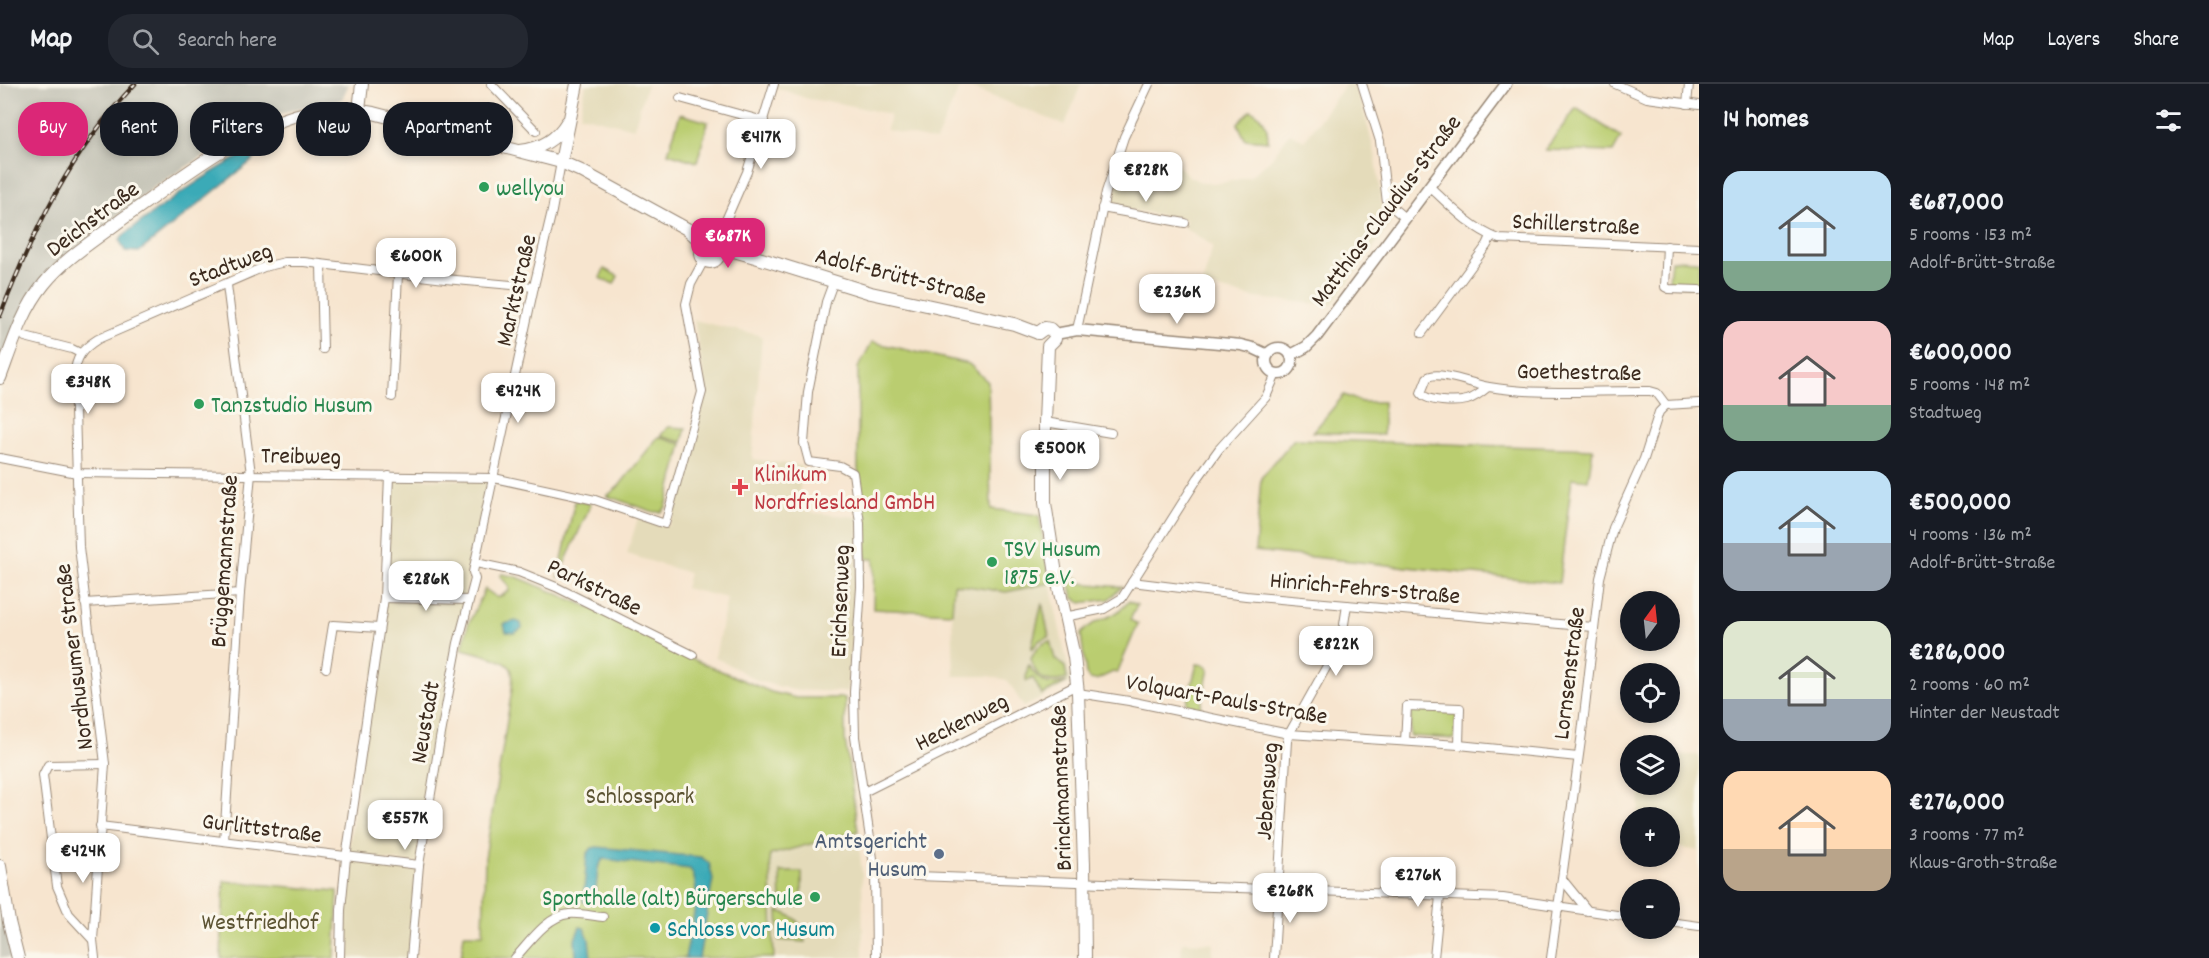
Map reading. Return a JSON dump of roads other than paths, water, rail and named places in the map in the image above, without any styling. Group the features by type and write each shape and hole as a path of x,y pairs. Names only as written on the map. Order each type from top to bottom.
{"main road":[{"path":"360,102 362,84"},
{"path":"577,84 561,162 687,229 713,247 717,259 713,262 704,260"},
{"name":"Deichstraße","path":"371,113 561,162"},
{"name":"Deichstraße","path":"0,378 35,296 52,275 98,238 194,168 260,131 296,116"},
{"path":"515,151 532,149 553,139 570,119"},
{"name":"Adolf-Brütt-Straße","path":"713,247 755,257 833,283 1014,324 1038,333 1045,328 1050,329 1055,334"},
{"path":"1038,333 1041,344 1048,346 1054,342 1055,334"},
{"path":"1048,346 1045,503 1064,617"},
{"name":"Brinckmannstraße","path":"1064,617 1074,657 1077,689 1085,958"},
{"path":"0,866 9,922 18,958"}],"street":[{"path":"490,84 536,130"},
{"path":"713,247 747,172 774,84"},
{"path":"1077,330 1102,208 1124,137 1149,84"},
{"path":"1362,84 1378,132 1387,203 1405,218"},
{"path":"1615,84 1647,98 1699,105"},
{"path":"1687,104 1689,84"},
{"name":"Matthias-Claudius-Straße","path":"1064,617 1111,606 1122,598 1219,449 1266,397 1276,374 1287,372 1291,367 1291,355 1306,347 1313,340 1429,186 1500,86"},
{"path":"680,98 764,121"},
{"name":"Marktstraße","path":"468,600 475,579 473,572 561,162"},
{"name":"Schillerstraße","path":"1429,186 1491,236 1512,241 1699,248"},
{"path":"1102,208 1185,223"},
{"path":"1422,333 1488,244 1491,236"},
{"name":"Schillerstraße","path":"1667,246 1665,286 1699,290"},
{"name":"Treibweg","path":"0,458 76,473 494,478 595,500 665,524 702,392 686,304 691,285 704,260"},
{"name":"Stadtweg","path":"80,353 98,339 264,267 285,262 304,262 534,287"},
{"path":"321,265 323,349"},
{"path":"392,396 398,274"},
{"name":"Erichsenweg","path":"833,283 826,302 814,358 808,392 804,443 809,462 840,466 853,473 860,523 861,587 855,688 855,737 875,872 876,958"},
{"name":"Brüggemannstraße","path":"225,841 240,593 251,474 227,285"},
{"path":"1055,334 1077,330 1241,345 1268,355"},
{"path":"25,337 80,353"},
{"path":"1276,374 1266,363 1268,355 1279,347 1291,355"},
{"name":"Nordhusumer Straße","path":"80,353 74,376 79,547 105,764 93,940 95,958"},
{"name":"Goethestraße","path":"1488,387 1463,401 1428,399 1420,393 1426,380 1434,374 1488,387 1552,392 1650,391 1658,395 1666,405 1699,403"},
{"name":"Lornsenstraße","path":"1551,958 1600,578 1610,539 1644,459 1659,411 1666,405"},
{"path":"1045,422 1111,433"},
{"path":"340,958 341,910 346,858 384,598 389,476"},
{"name":"Parkstraße","path":"476,563 519,572 556,586 693,655"},
{"name":"Hinrich-Fehrs-Straße","path":"1132,582 1347,605 1593,627"},
{"path":"85,603 240,593"},
{"path":"384,598 468,600"},
{"name":"Neustadt","path":"411,958 419,865 440,740 468,600"},
{"name":"Jebensweg","path":"1274,958 1289,734 1338,646 1342,637 1347,605"},
{"path":"326,668 333,625 379,628"},
{"name":"Heckenweg","path":"864,792 1077,689"},
{"name":"Volquart-Pauls-Straße","path":"1077,689 1289,734 1459,745 1578,758"},
{"path":"1405,741 1407,706 1460,708 1459,745"},
{"path":"93,940 69,914 57,886 43,775 48,765 105,764"},
{"name":"Gurlittstraße","path":"100,826 346,858 419,865"},
{"path":"875,872 917,876 1503,898 1620,916"},
{"path":"1562,879 1589,911"},
{"path":"1434,958 1440,896"},
{"path":"515,958 542,930 559,917 569,914 603,917"},
{"path":"1680,923 1699,926"}],"water":[{"path":"241,156 258,156 139,252 125,251 120,241 122,236 207,176"},
{"path":"516,621 521,623 522,628 515,633 506,632 504,624"},
{"path":"592,848 701,857 709,863 713,879 699,958 685,958 696,900 696,888 690,869 603,859 598,868 595,902 583,902 587,854"},
{"path":"580,927 584,928 589,939 591,958 576,958 575,939"}],"railway":[{"path":"0,316 26,253 56,193 91,137 135,84"}],"place":[{"name":"wellyou","path":"484,187"},
{"name":"Tanzstudio Husum","path":"199,404"},
{"name":"Klinikum Nordfriesland GmbH","path":"740,487"},
{"name":"TSV Husum 1875 e.V.","path":"992,562"},
{"name":"Amtsgericht Husum","path":"939,854"},
{"name":"Sporthalle (alt) Bürgerschule","path":"815,897"},
{"name":"Schloss vor Husum","path":"655,928"}],"park label":[{"name":"Schlosspark","path":"640,795"},
{"name":"Westfriedhof","path":"260,921"}]}
